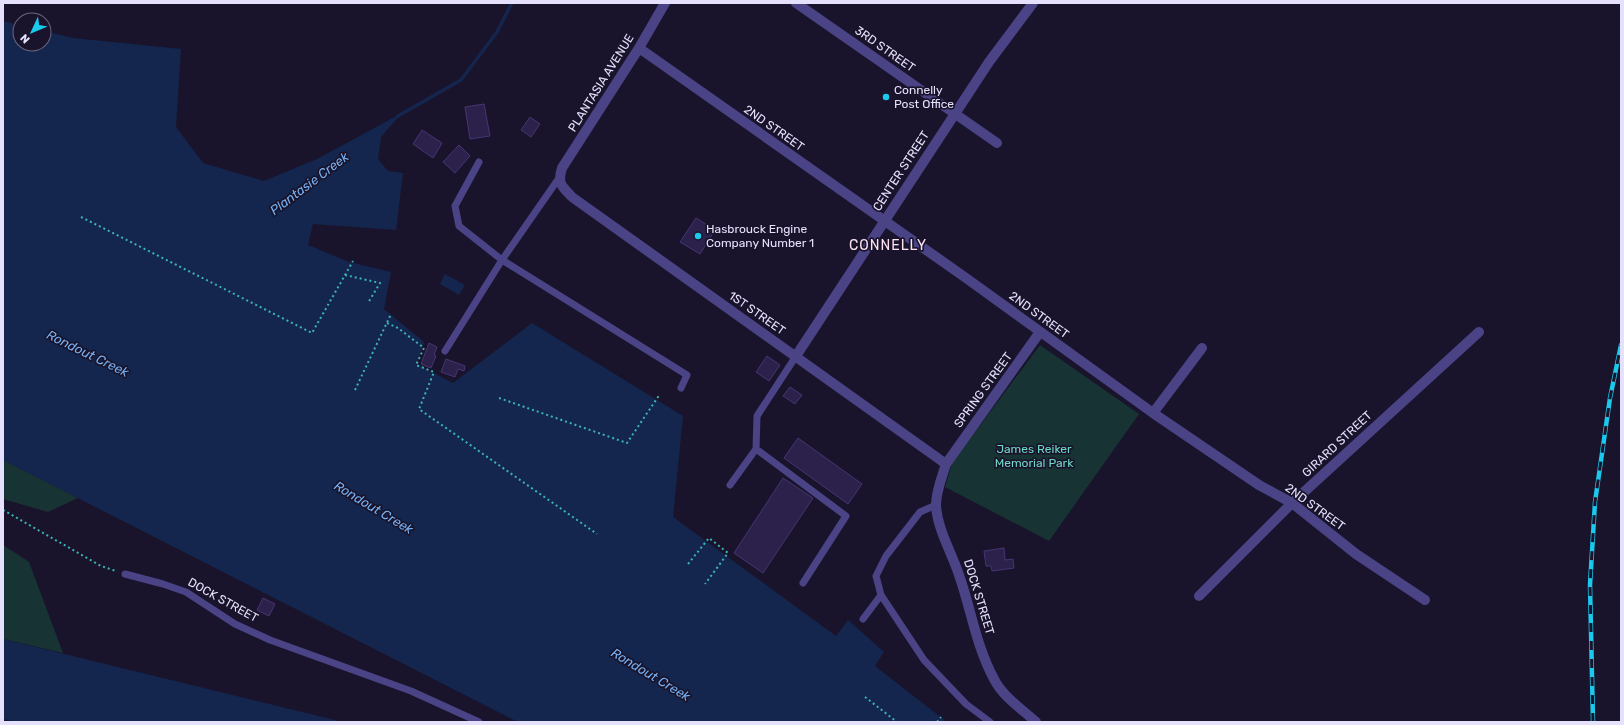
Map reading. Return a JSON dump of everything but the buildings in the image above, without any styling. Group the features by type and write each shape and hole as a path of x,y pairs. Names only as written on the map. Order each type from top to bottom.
{"street":[{"name":"PLANTASIA AVENUE","path":"559,178 562,168 639,48 665,3"},
{"name":"3RD STREET","path":"796,3 997,144"},
{"name":"CENTER STREET","path":"796,356 954,114 989,62 1033,3"},
{"name":"2ND STREET","path":"639,48 966,278 1153,413 1259,485 1292,503 1356,554 1425,600"},
{"name":"1ST STREET","path":"559,178 561,185 572,197 946,464"},
{"name":"SPRING STREET","path":"946,464 1040,332"},
{"name":"GIRARD STREET","path":"1199,596 1292,503 1479,332"},
{"path":"1153,413 1202,348"},
{"name":"DOCK STREET","path":"946,464 939,483 936,505 940,525 959,575 977,639 994,680 1006,696 1036,722"}],"lane":[{"path":"479,162 455,206 459,226 502,260 687,375 681,388"},
{"path":"445,351 502,260 559,178"},
{"path":"730,485 756,449 757,416 796,356"},
{"path":"756,449 846,516 803,583"},
{"path":"936,505 920,512 886,556 876,576 881,595 924,660 966,704 990,722"},
{"name":"DOCK STREET","path":"126,574 186,592 235,624 270,640 411,691 479,722"},
{"path":"863,619 881,595"}],"path":[{"path":"81,216 312,333 353,261"},
{"path":"345,275 380,283 368,303"},
{"path":"355,390 391,314"},
{"path":"387,323 398,328 424,348 416,365 434,372 419,409 597,534"},
{"path":"499,398 627,442 660,394"},
{"path":"3,510 101,566 126,574"},
{"path":"688,564 709,538 728,553 706,584"},
{"path":"865,697 897,722"},
{"path":"936,722 940,717"}],"green space":[{"name":"James Reiker Memorial Park","path":"1040,345 1139,414 1049,541 945,487 952,463"},
{"path":"3,460 78,498 48,512 3,499"},
{"path":"3,545 29,562 63,653 3,639"}],"water":[{"name":"Rondout Creek","path":"3,21 12,23 12,52 52,52 52,33 73,38 181,49 176,127 203,163 264,181 317,159 402,113 381,137 378,159 388,171 403,173 396,230 313,224 308,245 349,262 391,272 384,309 424,342 417,364 453,383 532,323 683,416 673,517 836,636 848,620 884,652 875,666 947,722 518,722 3,460"},
{"path":"445,274 465,285 459,295 440,284"},
{"path":"3,639 343,722 16,722 3,719"}],"waterway":[{"name":"Plantasie Creek","path":"398,116 461,80 497,32 512,3"}],"railway":[{"path":"1593,722 1590,585 1595,502 1610,398 1621,345"}],"place":[{"name":"Connelly Post Office","path":"886,97"},
{"name":"Hasbrouck Engine Company Number 1","path":"698,236"}],"district":[{"name":"CONNELLY","path":"888,245"}]}
